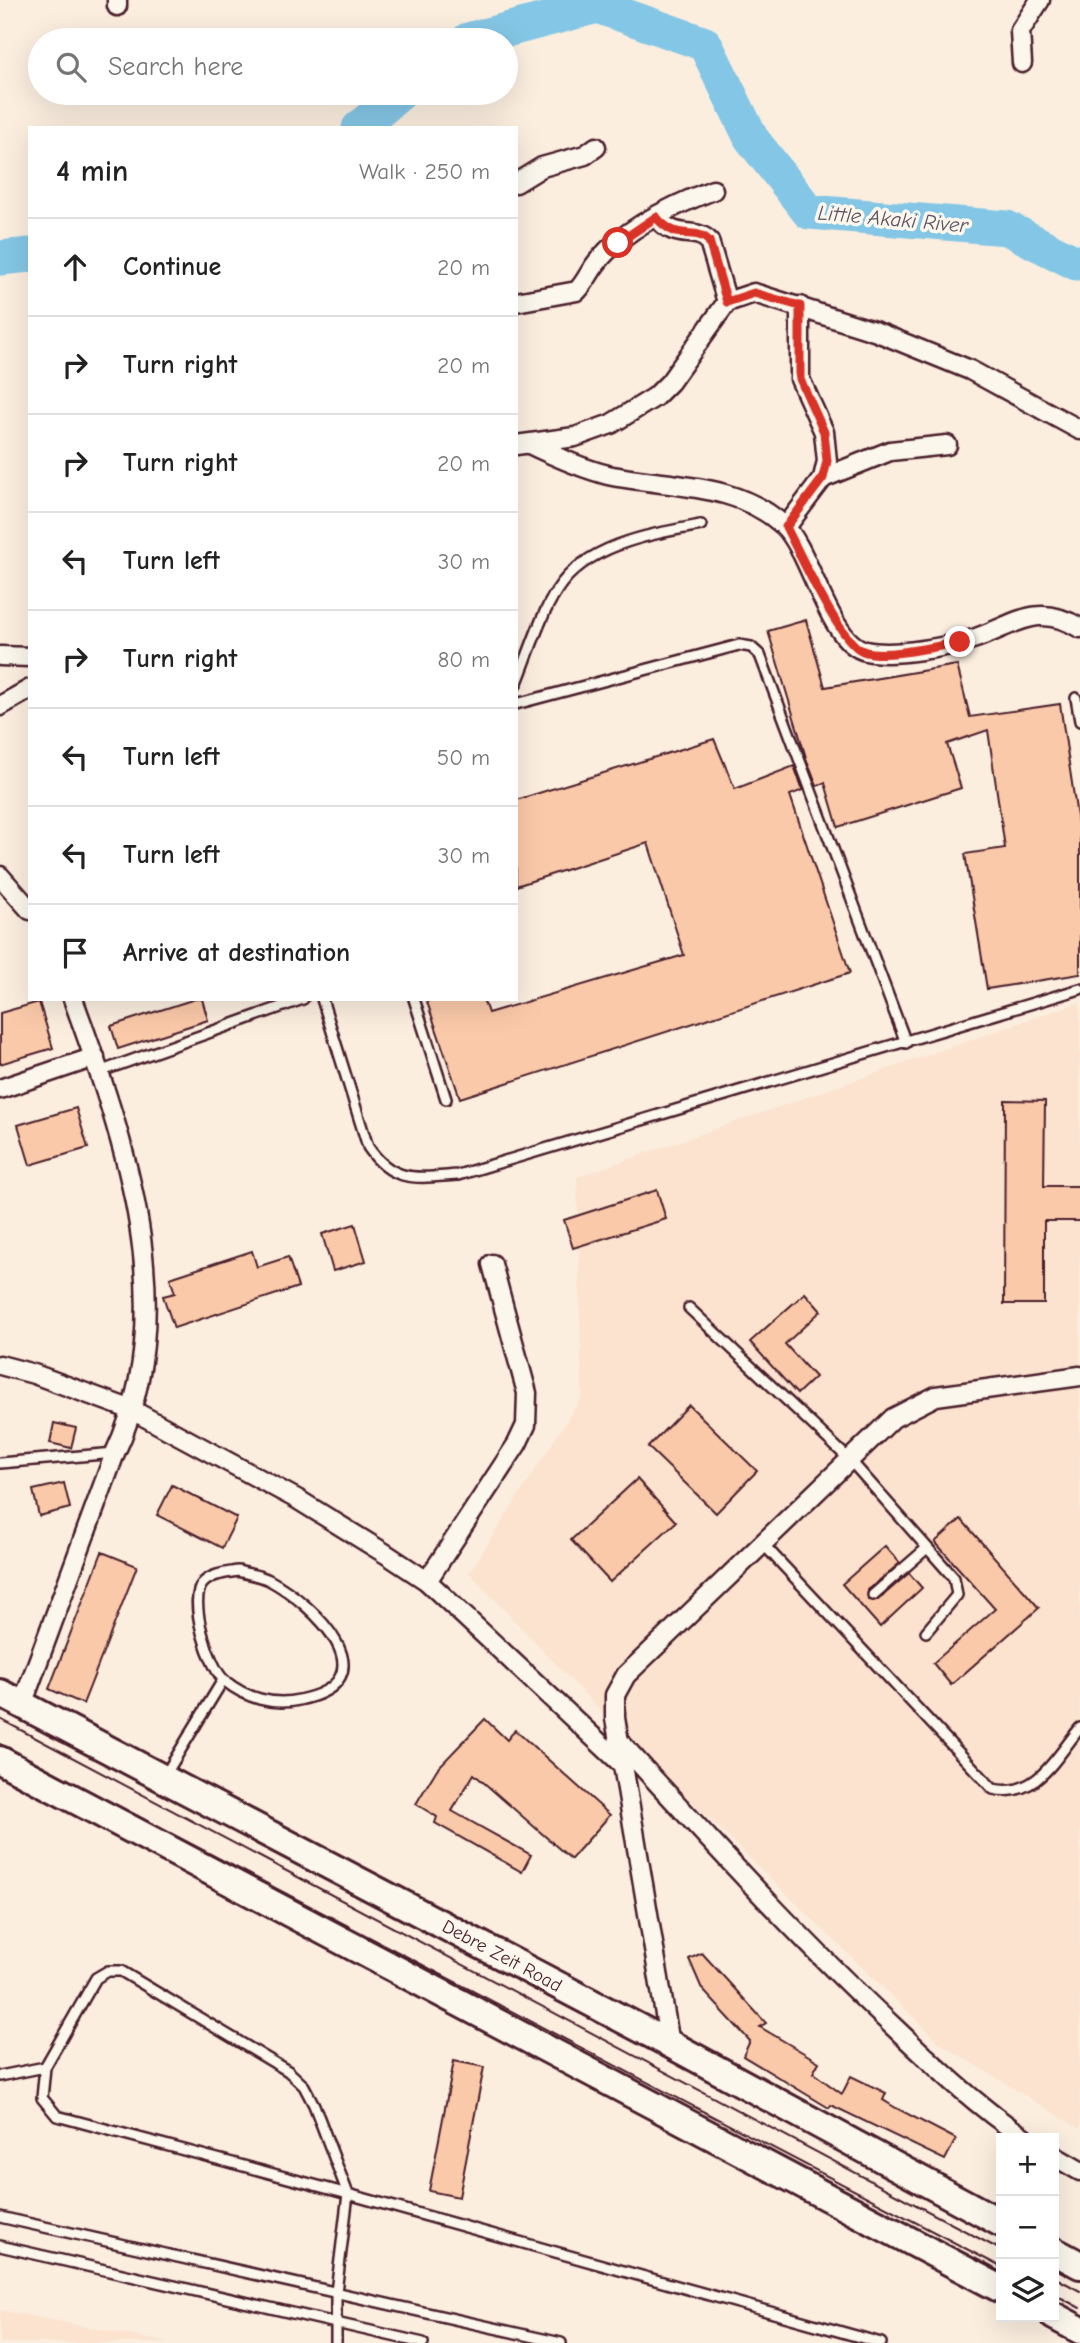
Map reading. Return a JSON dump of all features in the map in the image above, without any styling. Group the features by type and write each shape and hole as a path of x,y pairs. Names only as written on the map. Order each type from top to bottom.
{"main road":[{"name":"Debre Zeit Road","path":"11,1699 670,2044 996,2220"},
{"path":"0,1760 996,2286"},
{"path":"1059,2254 1080,2265"},
{"path":"1059,2319 1080,2330"}],"street":[{"path":"1022,64 1020,31 1040,0"},
{"path":"518,182 542,167 585,155 596,147"},
{"path":"518,302 577,291 605,254 656,217 713,190"},
{"path":"656,217 673,232 698,234 709,241 727,302"},
{"path":"520,442 575,437 611,424 655,397 670,382 727,302 754,293 877,332 970,370 1080,430"},
{"path":"786,527 823,478 827,461 824,432 800,379 800,306"},
{"path":"520,442 565,461 607,474 692,485 742,498 760,507 786,527 841,631 863,651 878,653 960,642 1033,616 1051,615 1080,628"},
{"path":"823,478 890,451 947,445"},
{"path":"0,656 28,657"},
{"path":"0,706 28,691"},
{"path":"0,876 28,907"},
{"path":"11,1699 132,1410 146,1320 144,1257 126,1164 97,1065 74,1001"},
{"path":"0,1089 97,1065"},
{"path":"427,1581 517,1444 526,1425 527,1393 492,1264"},
{"path":"0,1364 132,1410 297,1499 427,1581 624,1766"},
{"path":"670,2044 619,1741 615,1695 626,1675 893,1418 936,1396 1080,1376"},
{"path":"619,1741 782,1918 981,2107 1018,2133"},
{"path":"1059,2159 1080,2171"}],"lane":[{"path":"518,680 556,591 574,569 620,544 701,525"},
{"path":"518,703 739,645 751,647 760,656 906,1043"},
{"path":"1076,698 1080,721"},
{"path":"323,1001 368,1147 380,1165 396,1175 423,1178 458,1175 1080,989"},
{"path":"97,1065 297,1001"},
{"path":"415,1001 446,1099"},
{"path":"689,1308 850,1460 954,1578 957,1595 926,1632"},
{"path":"0,1463 115,1453"},
{"path":"763,1544 993,1789 1010,1793 1026,1788 1080,1728"},
{"path":"873,1595 927,1548"},
{"path":"238,1571 267,1579 301,1604 338,1642 344,1660 342,1678 331,1689 315,1697 288,1703 264,1702 223,1680 198,1623 196,1602 202,1584 215,1575 238,1571"},
{"path":"163,1778 223,1680"},
{"path":"336,2343 333,2322 348,2194 304,2086 288,2071 121,1971 107,1971 96,1978 45,2067 42,2098 57,2116 348,2194 881,2343"},
{"path":"0,2076 45,2067"},
{"path":"0,2217 561,2343"},
{"path":"0,2246 423,2343"}],"shaded area":[{"path":"1080,1002 1080,2129 941,2044 629,1741 469,1573 582,1397 577,1177"},
{"path":"0,2310 170,2343 0,2343"}],"building":[{"path":"806,620 825,687 957,665 970,717 1060,704 1080,836 1080,974 987,989 965,854 1005,848 988,730 947,744 961,788 838,827 825,783 817,786 807,761 768,631"},
{"path":"714,739 735,789 794,766 803,790 790,795 850,973 460,1098 427,1001 484,1001 488,1013 684,955 648,843 518,885 518,799"},
{"path":"189,1001 203,1001 208,1020 118,1049 111,1026"},
{"path":"39,1002 53,1048 0,1064 0,1013"},
{"path":"1005,1100 1045,1101 1044,1186 1080,1186 1080,1221 1044,1221 1044,1304 1004,1304"},
{"path":"76,1108 88,1148 30,1165 18,1125"},
{"path":"657,1190 666,1219 573,1248 564,1220"},
{"path":"355,1224 366,1261 333,1271 322,1234"},
{"path":"252,1251 257,1267 288,1257 298,1287 174,1328 163,1296 175,1293 170,1278"},
{"path":"805,1293 821,1311 785,1344 815,1377 797,1394 750,1342"},
{"path":"689,1405 757,1471 716,1513 648,1447"},
{"path":"54,1423 76,1428 71,1448 50,1443"},
{"path":"637,1479 676,1522 610,1582 571,1540"},
{"path":"64,1483 70,1508 39,1516 33,1490"},
{"path":"172,1485 237,1518 222,1548 157,1515"},
{"path":"961,1519 1039,1608 951,1685 933,1663 995,1609 935,1542"},
{"path":"885,1546 900,1563 868,1590 868,1600 878,1600 909,1573 922,1588 880,1627 842,1584"},
{"path":"102,1552 137,1566 83,1704 49,1689"},
{"path":"485,1719 507,1740 515,1730 610,1815 571,1859 474,1774 452,1811 531,1855 522,1872 435,1823 437,1817 416,1804 437,1769"},
{"path":"702,1953 766,2023 760,2027 819,2062 813,2073 842,2094 851,2076 886,2093 883,2100 896,2108 956,2139 945,2160 831,2105 829,2108 743,2056 750,2041 702,1989 689,1959"},
{"path":"454,2061 484,2067 459,2197 429,2191"}],"waterway":[{"name":"Little Akaki River","path":"514,28 597,6 705,44 751,138 809,212 1007,228 1076,263 1080,262"},
{"name":"Little Akaki River","path":"361,126 386,105"},
{"name":"Little Akaki River","path":"0,258 28,255"}],"tram line":[{"path":"0,1719 996,2247"},
{"path":"0,1744 996,2264"},
{"path":"1059,2280 1080,2291"},
{"path":"1059,2297 1080,2308"}],"route":[{"path":"618,243 656,217 673,232 698,234 709,241 727,302 754,293 800,306 800,379 824,432 827,461 823,478 786,527 841,631 852,644 863,651 878,653 960,642"}]}
